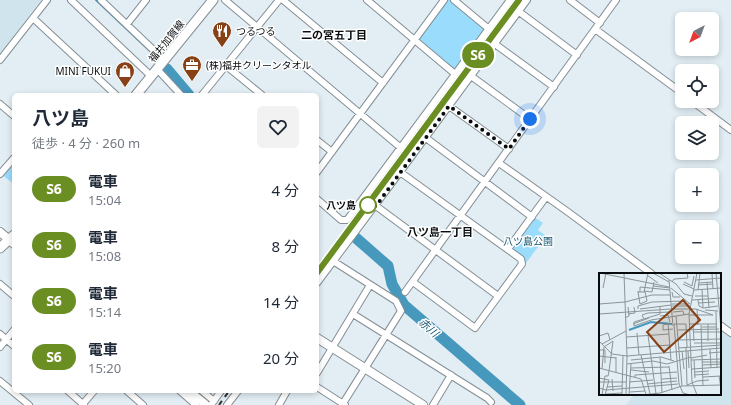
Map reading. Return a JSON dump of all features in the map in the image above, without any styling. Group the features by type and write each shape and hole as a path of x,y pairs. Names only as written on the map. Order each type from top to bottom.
{"main road":[{"name":"福井加賀線","path":"138,93 213,0"},
{"path":"0,248 12,239"}],"street":[{"path":"0,60 47,0"},
{"path":"71,0 179,93"},
{"path":"100,0 164,60"},
{"path":"127,24 146,0"},
{"path":"225,0 400,148"},
{"path":"204,93 279,0"},
{"path":"283,0 383,83"},
{"path":"367,0 455,74"},
{"path":"319,169 444,0"},
{"path":"454,0 489,28"},
{"path":"319,201 341,220 347,220 510,0"},
{"path":"319,280 376,206 527,0"},
{"path":"570,0 600,23"},
{"path":"405,292 616,0"},
{"path":"518,11 577,55"},
{"path":"33,18 114,93"},
{"path":"595,29 675,88"},
{"path":"494,44 554,87"},
{"path":"225,65 260,93"},
{"path":"471,76 530,119"},
{"path":"0,104 12,114"},
{"path":"449,106 509,149"},
{"path":"701,108 731,130"},
{"path":"426,138 532,217"},
{"path":"319,142 332,152"},
{"path":"0,174 12,160"},
{"path":"499,163 651,273"},
{"path":"400,172 508,249 521,259 522,264 475,328 413,282"},
{"path":"508,249 546,197"},
{"path":"376,206 498,296"},
{"path":"0,232 12,239"},
{"path":"319,388 343,405 401,311 396,301 333,261"},
{"path":"0,284 12,294"},
{"path":"319,370 370,285"},
{"path":"353,314 451,375 491,402"},
{"path":"721,326 731,333"},
{"path":"0,347 12,332"},
{"path":"0,334 12,344"},
{"path":"319,341 423,405"},
{"path":"433,405 451,375"},
{"path":"0,381 12,391"},
{"path":"14,393 29,405"},
{"path":"70,393 83,405 92,393"},
{"path":"129,393 143,405"},
{"path":"184,393 206,404"},
{"path":"192,393 206,404"},
{"path":"203,393 206,404"},
{"path":"206,404 219,393"},
{"path":"228,405 237,393"},
{"path":"279,405 286,393"}],"shaded area":[{"path":"0,0 41,0 0,53"},
{"path":"721,330 731,337 731,405 626,405 633,395 721,395"}],"green space":[{"path":"444,0 454,0 489,29 455,74 415,40"},
{"path":"12,164 12,182 2,175"},
{"name":"八ツ島公園","path":"534,217 543,223 538,230 546,236 526,263 508,249"}],"waterway":[{"path":"96,0 151,52"},
{"name":"赤川","path":"167,69 187,93"},
{"name":"赤川","path":"356,238 388,266 392,284 404,305 520,405"}],"railway":[{"path":"319,270 519,0"},
{"path":"219,405 228,393"}],"train":[{"name":"S6","path":"319,270 519,0"}],"place":[{"name":"つるつる","path":"222,48"},
{"name":"(株)福井クリーンタオル","path":"192,82"},
{"name":"MINI FUKUI","path":"125,88"},
{"name":"八ツ島","path":"368,205"}],"district":[{"name":"二の宮五丁目","path":"334,34"},
{"name":"八ツ島一丁目","path":"440,231"}],"route":[{"path":"368,205 376,206 449,106 509,149 530,119"}]}
